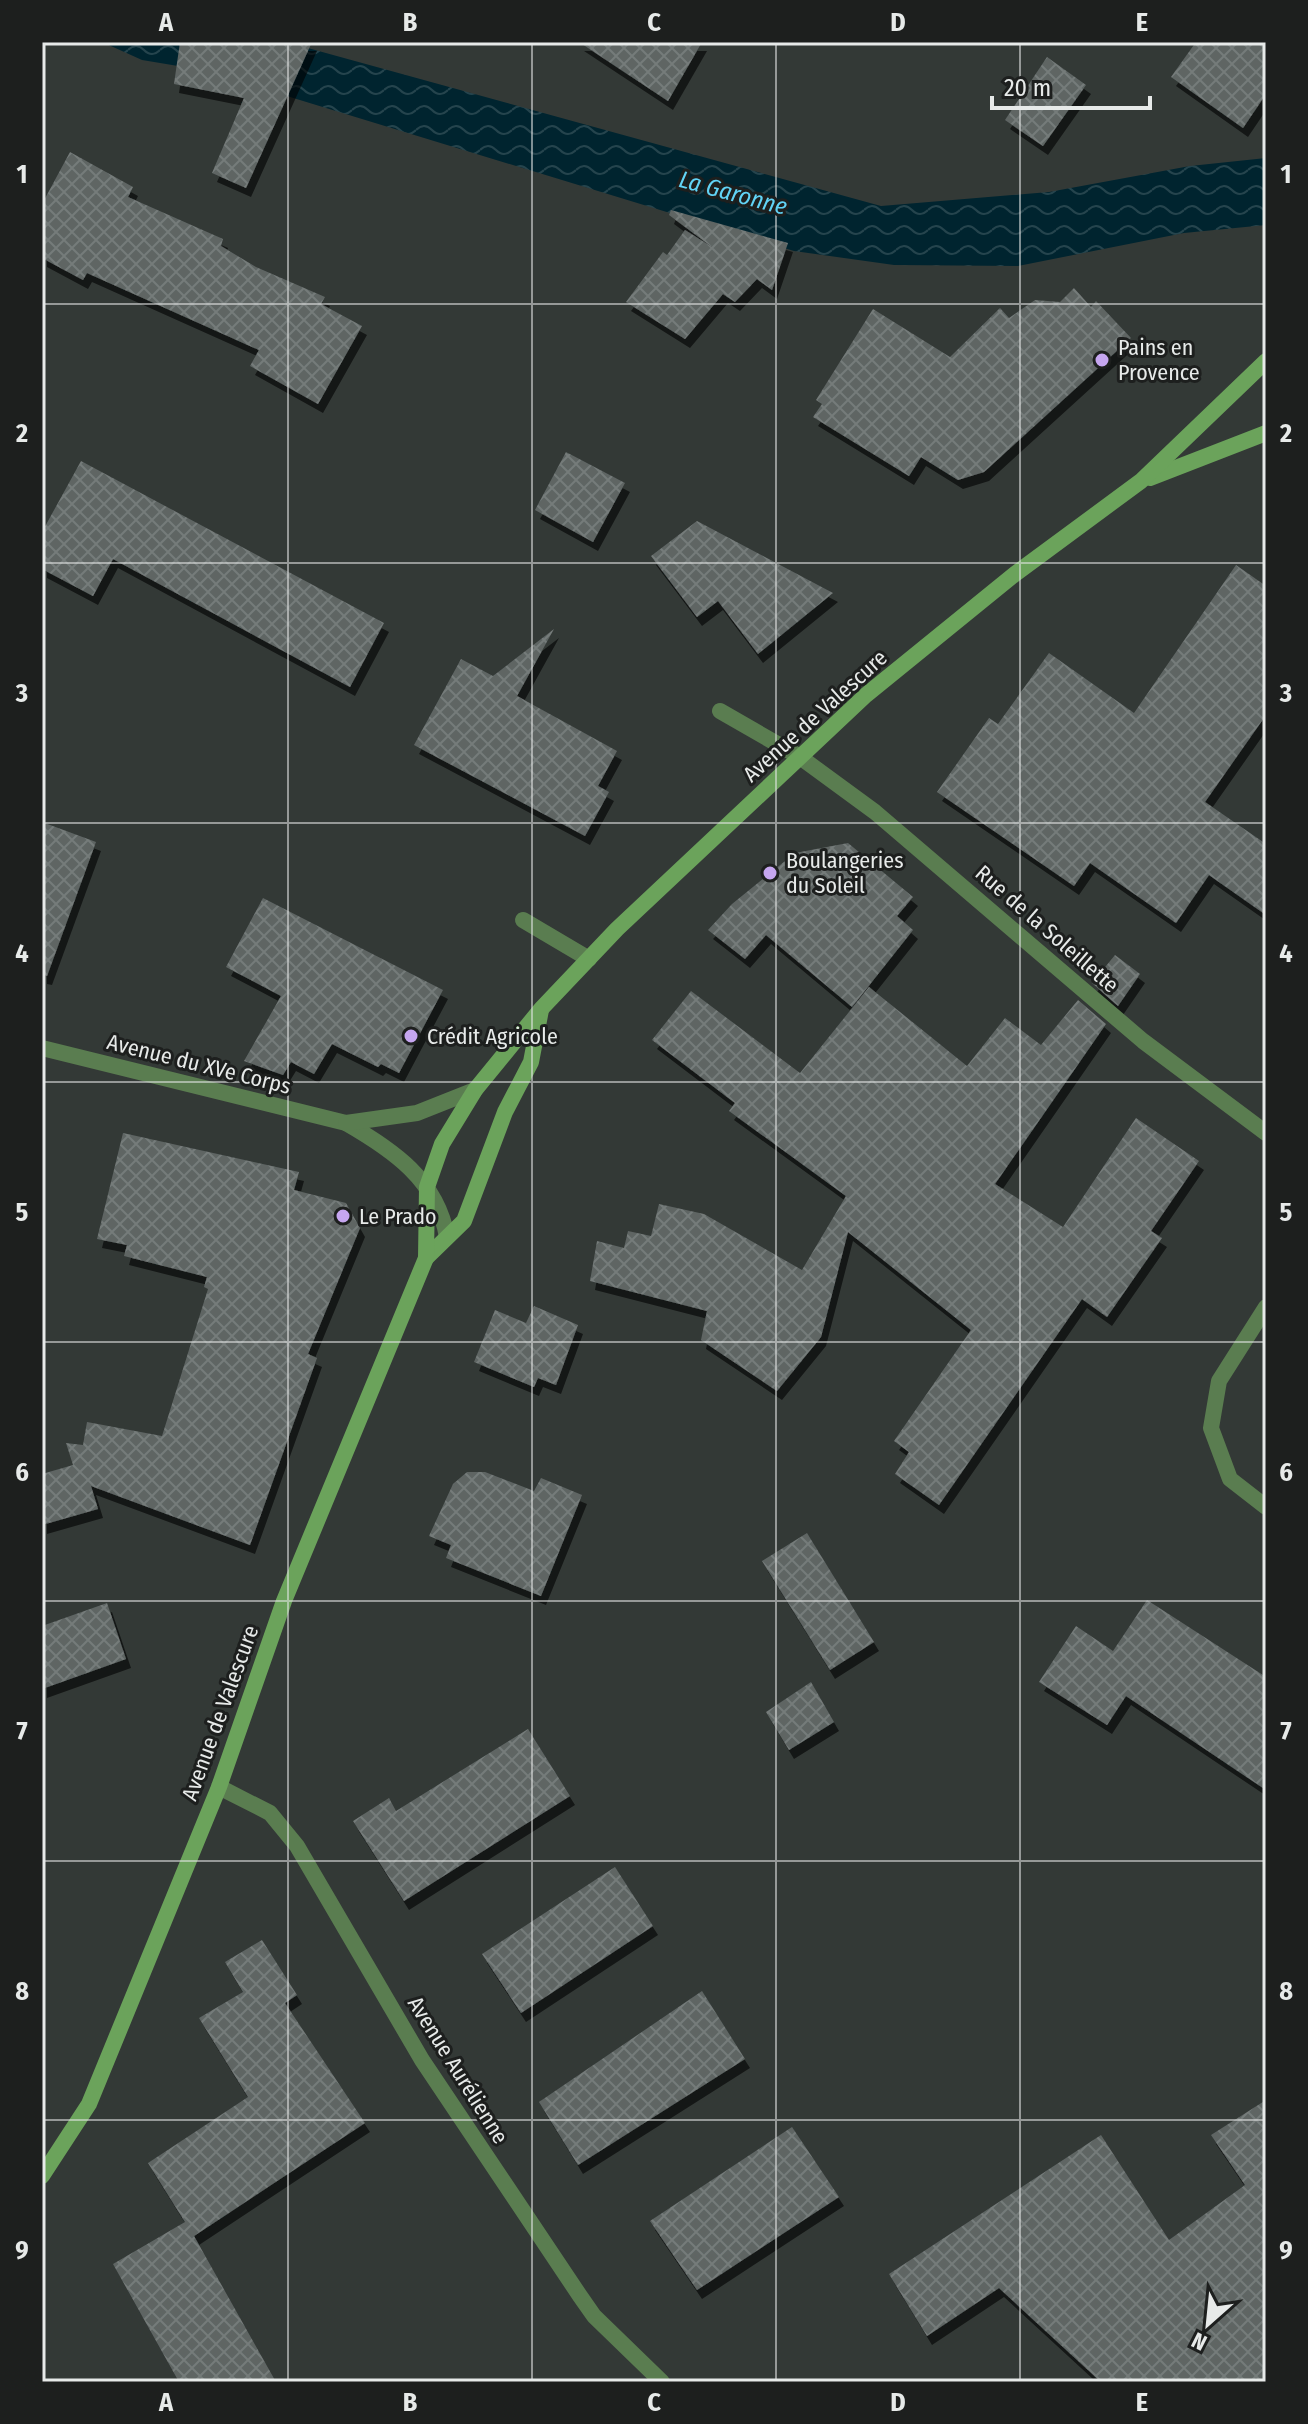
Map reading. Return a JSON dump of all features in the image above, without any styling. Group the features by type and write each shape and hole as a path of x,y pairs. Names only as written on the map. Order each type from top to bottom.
{"main road":[{"name":"Avenue de Valescure","path":"42,2176 89,2104 219,1787 284,1601 426,1258 427,1187 442,1144 475,1090 541,1009 589,959 866,695 994,591 1141,481 1266,361"},
{"name":"Avenue de Valescure","path":"1141,481 1266,433"},
{"name":"Avenue de Valescure","path":"426,1258 464,1221 505,1112 531,1062 541,1009"}],"street":[{"name":"Rue de la Soleillette","path":"720,711 800,757 875,812 1143,1041 1266,1133"},
{"path":"523,920 589,959"},
{"name":"Avenue du XVe Corps","path":"42,1048 346,1123 379,1142 427,1187 443,1212 447,1237"},
{"name":"Avenue du XVe Corps","path":"346,1123 417,1113 475,1090"},
{"path":"1266,1307 1219,1381 1211,1428 1230,1479 1266,1507"},
{"name":"Avenue Aurélienne","path":"219,1787 270,1813 297,1846 422,2060 580,2296 594,2316 662,2382"}],"water":[{"name":"La Garonne","path":"102,42 286,42 881,206 1049,192 1190,166 1266,158 1266,225 1184,233 1018,266 894,265 794,251 202,70 142,60"}],"building":[{"path":"180,42 312,42 246,188 212,173 244,98 174,84"},
{"path":"579,42 702,42 668,101"},
{"path":"1196,42 1266,42 1266,94 1243,128 1171,77"},
{"path":"1047,57 1086,85 1043,146 1005,120"},
{"path":"70,152 133,187 128,197 223,239 221,246 256,267 325,297 321,304 362,326 318,404 250,366 259,350 87,273 83,280 42,258 42,204"},
{"path":"671,210 788,243 772,290 757,279 735,302 723,294 685,339 626,302 663,252 667,255 685,230 712,247 669,215"},
{"path":"1074,288 1091,307 1096,301 1131,338 984,472 958,480 921,457 909,476 813,417 822,404 816,400 873,309 950,357 1000,308 1009,318 1035,300 1060,302"},
{"path":"566,452 625,483 593,542 535,510"},
{"path":"81,461 384,623 350,687 113,559 93,596 42,569 42,532"},
{"path":"697,521 833,593 758,654 718,601 697,617 651,556"},
{"path":"1236,565 1266,586 1266,715 1205,802 1266,844 1266,915 1209,875 1176,923 1090,863 1074,886 937,792 989,718 998,724 1049,653 1134,713"},
{"path":"554,629 517,696 617,751 598,786 609,792 585,836 414,745 461,659 493,676"},
{"path":"42,822 96,842 47,976 42,975"},
{"path":"848,843 913,897 897,916 913,930 852,1007 766,935 745,959 708,930 732,904 795,853"},
{"path":"263,898 443,990 399,1073 381,1064 378,1067 332,1044 314,1074 291,1062 283,1075 244,1061 281,996 226,967"},
{"path":"1115,955 1140,974 1118,1006 1092,983"},
{"path":"869,987 967,1066 1005,1018 1041,1045 1078,1000 1106,1024 995,1184 1063,1227 1136,1118 1199,1161 1151,1231 1162,1238 1107,1317 1082,1299 939,1505 895,1474 909,1452 894,1441 971,1330 848,1232 821,1337 777,1391 701,1340 707,1311 590,1281 597,1241 624,1248 628,1231 651,1236 659,1204 704,1214 802,1270 846,1196 729,1111 735,1103 652,1040 691,991 800,1073"},
{"path":"123,1133 299,1172 294,1190 346,1203 360,1228 308,1354 317,1358 250,1545 91,1486 98,1509 42,1525 42,1474 73,1465 66,1443 83,1445 87,1422 162,1436 208,1289 204,1287 207,1277 124,1256 127,1245 97,1239"},
{"path":"534,1306 578,1325 556,1385 538,1378 534,1387 474,1362 495,1310 526,1323"},
{"path":"467,1472 485,1472 534,1491 541,1478 582,1495 541,1596 446,1558 451,1545 429,1536 453,1484"},
{"path":"807,1533 874,1642 830,1670 762,1561"},
{"path":"1147,1600 1266,1677 1266,1790 1126,1696 1107,1725 1039,1682 1076,1626 1113,1651"},
{"path":"107,1603 126,1659 42,1689 42,1626"},
{"path":"811,1682 834,1722 789,1750 766,1712"},
{"path":"528,1729 570,1796 404,1901 353,1821 389,1798 396,1811"},
{"path":"615,1867 653,1926 521,2013 482,1954"},
{"path":"262,1940 297,1995 285,2003 365,2123 194,2236 276,2382 179,2382 113,2264 185,2222 148,2163 248,2097 199,2018 243,1992 225,1962"},
{"path":"702,1991 745,2059 578,2165 539,2102"},
{"path":"1266,2100 1266,2382 1101,2382 999,2288 927,2336 889,2274 1101,2135 1169,2240 1245,2185 1211,2135"},
{"path":"792,2127 839,2197 697,2290 650,2221"}],"place":[{"name":"Pains en Provence","path":"1102,360"},
{"name":"Boulangeries du Soleil","path":"770,873"},
{"name":"Crédit Agricole","path":"411,1036"},
{"name":"Le Prado","path":"343,1216"}]}
